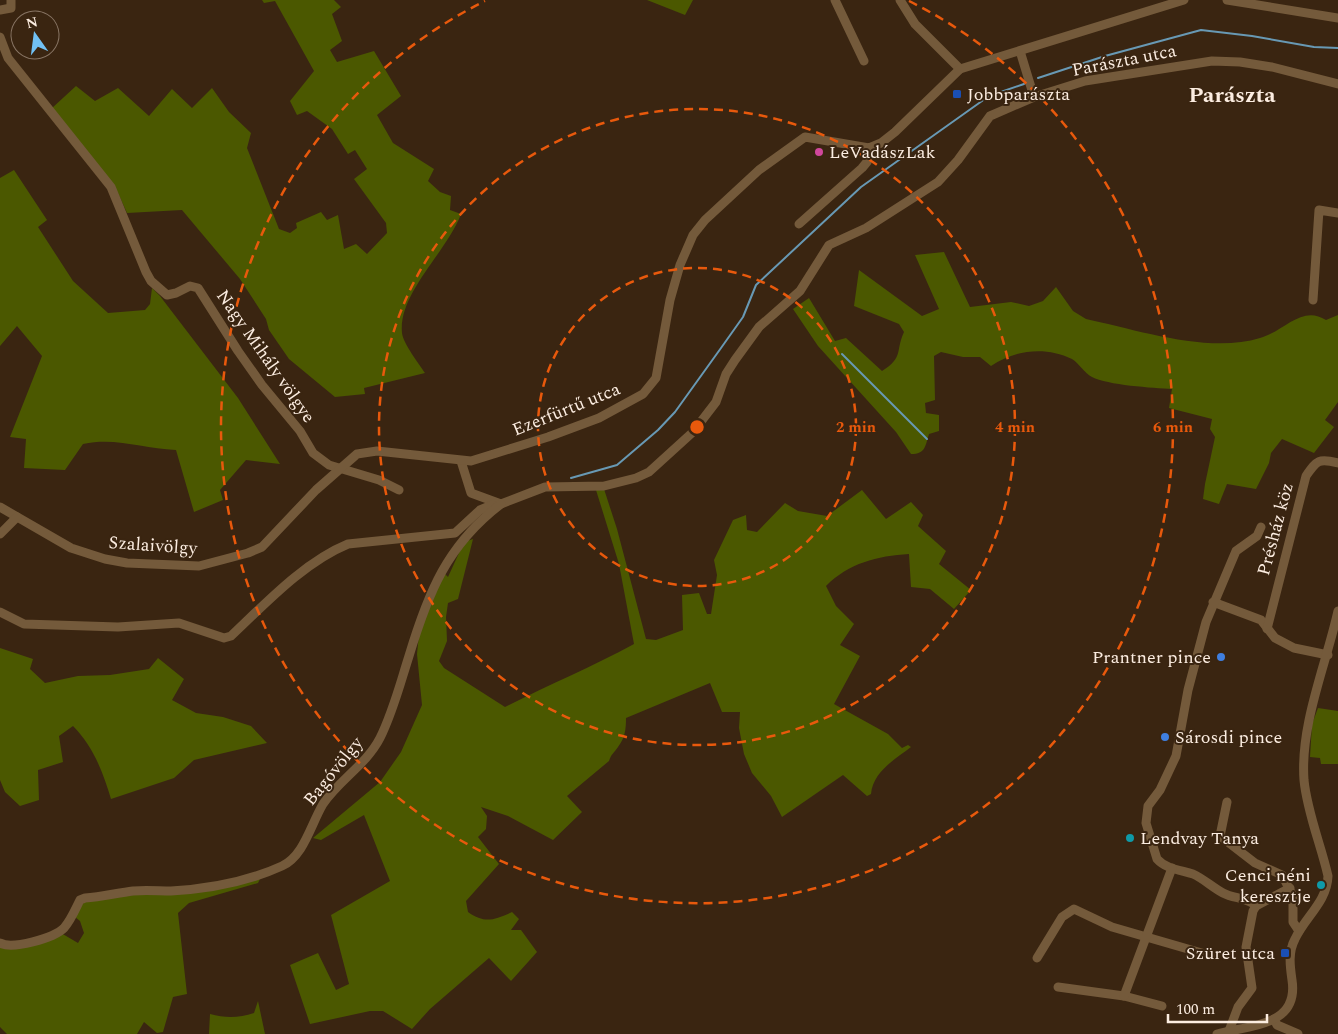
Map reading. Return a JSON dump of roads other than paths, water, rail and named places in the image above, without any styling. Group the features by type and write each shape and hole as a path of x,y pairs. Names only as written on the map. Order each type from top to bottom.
{"street":[{"path":"835,0 864,61"},
{"path":"900,0 915,24 960,68"},
{"path":"799,224 862,168 867,162 869,148 881,143 896,132 960,68 1020,51 1172,2 1184,0"},
{"path":"1227,0 1338,18"},
{"path":"0,10 11,4"},
{"name":"Nagy Mihály völgye","path":"0,37 8,58 110,187 151,281 167,294 176,293 190,286 198,288 243,358 300,431 313,453 329,465 341,470"},
{"path":"1020,51 1034,97"},
{"name":"Parászta utca","path":"496,504 545,487 604,486 636,478 648,472 693,432 716,402 726,374 734,360 759,327 800,291 829,245 866,228 938,182 958,160 990,116 1034,97 1086,81 1212,61 1240,62 1272,67 1338,84"},
{"name":"Ezerfürtű utca","path":"341,470 357,454 377,451 471,461 548,437 599,418 643,394 656,378 670,300 680,265 693,235 705,220 759,170 805,137 869,148"},
{"path":"1313,300 1320,210 1338,213"},
{"name":"Présház köz","path":"1267,629 1306,476 1318,461 1324,459 1338,463"},
{"path":"461,461 462,471 471,493 496,504"},
{"path":"341,470 379,480 399,490"},
{"name":"Szalaivölgy","path":"0,507 71,548 106,559 127,563 199,566 248,554 262,546 316,490 341,470"},
{"path":"0,612 24,624 118,627 179,623 224,638 231,636 300,574 338,548 348,544 455,533 480,510 496,504"},
{"name":"Bagóvölgy","path":"0,943 10,946 53,935 63,929 80,900 84,898 134,891 209,888 249,879 284,866 293,859 324,803 371,753 380,739 396,701 422,615 442,569 457,545 496,504"},
{"path":"0,534 17,517"},
{"path":"1256,906 1252,902 1223,893 1211,883 1193,874 1172,868 1157,859 1146,824 1148,806 1160,790 1176,756 1188,690 1213,602 1236,551 1257,536 1261,527"},
{"path":"1213,602 1261,620 1275,638 1294,648 1328,655"},
{"path":"1217,1034 1279,1017 1289,1009 1294,994 1290,962 1291,948 1299,931 1325,895 1328,886 1328,876 1304,782 1304,756 1308,727 1338,611"},
{"path":"1227,802 1220,836 1255,863 1282,875 1293,896 1293,922 1299,931"},
{"path":"1124,996 1172,868"},
{"path":"1229,1031 1238,1008 1252,988 1246,947 1256,906 1290,888"},
{"path":"1037,958 1062,917 1074,909 1112,927 1212,956"},
{"path":"1058,987 1124,996 1162,1006"},
{"path":"1279,1017 1277,1025 1298,1034"}],"waterway":[{"path":"1038,78 1105,56 1201,30 1252,36 1314,47 1338,48"},
{"path":"571,478 617,465 658,430 675,412 743,317 756,285 861,187 989,96 1024,84"},
{"path":"842,354 927,439"}],"place":[{"name":"Jobbparászta","path":"957,94"},
{"name":"LeVadászLak","path":"819,152"},
{"name":"Prantner pince","path":"1221,657"},
{"name":"Sárosdi pince","path":"1165,737"},
{"name":"Lendvay Tanya","path":"1130,838"},
{"name":"Cenci néni keresztje","path":"1321,885"},
{"name":"Szüret utca","path":"1285,953"}],"district":[{"name":"Parászta","path":"1232,94"}]}
